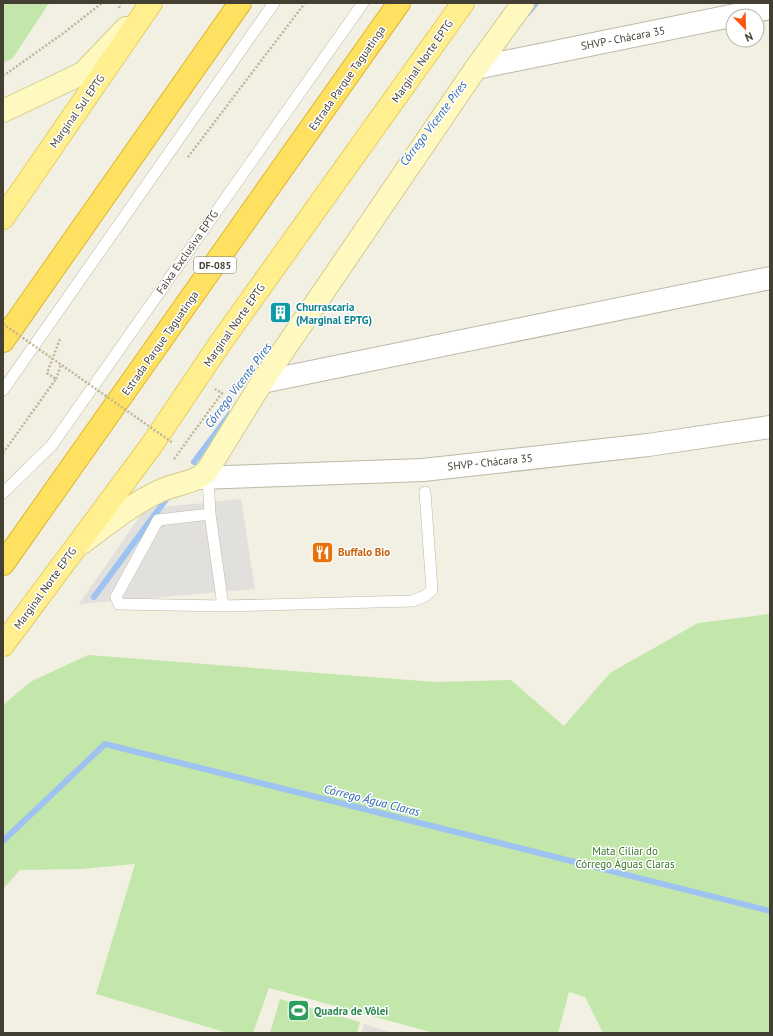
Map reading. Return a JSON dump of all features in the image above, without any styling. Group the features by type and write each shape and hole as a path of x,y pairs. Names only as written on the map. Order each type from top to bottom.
{"highway":[{"path":"3,341 240,3"},
{"name":"Estrada Parque Taguatinga","path":"3,564 399,3"},
{"path":"3,577 30,527"}],"main road":[{"name":"Marginal Sul EPTG","path":"3,218 151,3"},
{"name":"Marginal Norte EPTG","path":"3,645 71,551 151,446 221,342 463,3"}],"street":[{"path":"3,111 83,73 151,3"},
{"path":"205,476 262,382 522,3"},
{"name":"SHVP - Chácara 35","path":"476,68 770,8"},
{"path":"262,382 770,278"},
{"name":"SHVP - Chácara 35","path":"71,551 126,510 162,490 205,476 423,470 690,440 770,427"}],"lane":[{"path":"3,390 274,3"},
{"name":"Faixa Exclusiva EPTG","path":"3,493 52,445 362,3"},
{"path":"205,476 223,606"},
{"path":"210,514 158,520 116,597 119,604 223,606 412,601 425,596 432,590 425,492"}],"path":[{"path":"3,76 66,32 102,3"},
{"path":"185,160 305,3"},
{"path":"3,324 173,444"},
{"path":"56,379 47,373 63,332"},
{"path":"3,453 56,379 61,365"},
{"path":"151,446 205,476"}],"green space":[{"path":"3,3 49,3 13,58 3,63"},
{"name":"Mata Ciliar do Córrego Águas Claras","path":"770,614 770,1033 603,1033 585,997 569,992 558,1033 434,1033 269,988 253,1033 228,1033 96,994 135,864 81,869 20,870 3,889 3,705 30,682 88,655 436,682 511,680 564,726 610,673 698,623"},
{"name":"Quadra de Vôlei","path":"280,999 360,1022 357,1033 270,1033"}],"shaded area":[{"path":"241,499 255,589 79,604 145,509"},
{"path":"364,1024 393,1033 361,1033"}],"waterway":[{"name":"Córrego Vicente Pires","path":"528,13 536,3"},
{"name":"Córrego Vicente Pires","path":"194,462 230,414"},
{"name":"Córrego Vicente Pires","path":"94,597 167,498"},
{"name":"Córrego Água Claras","path":"3,841 105,744 770,911"}],"place":[{"name":"Churrascaria (Marginal EPTG)","path":"280,313"},
{"name":"Buffalo Bio","path":"323,552"},
{"name":"Quadra de Vôlei","path":"299,1011"}]}
